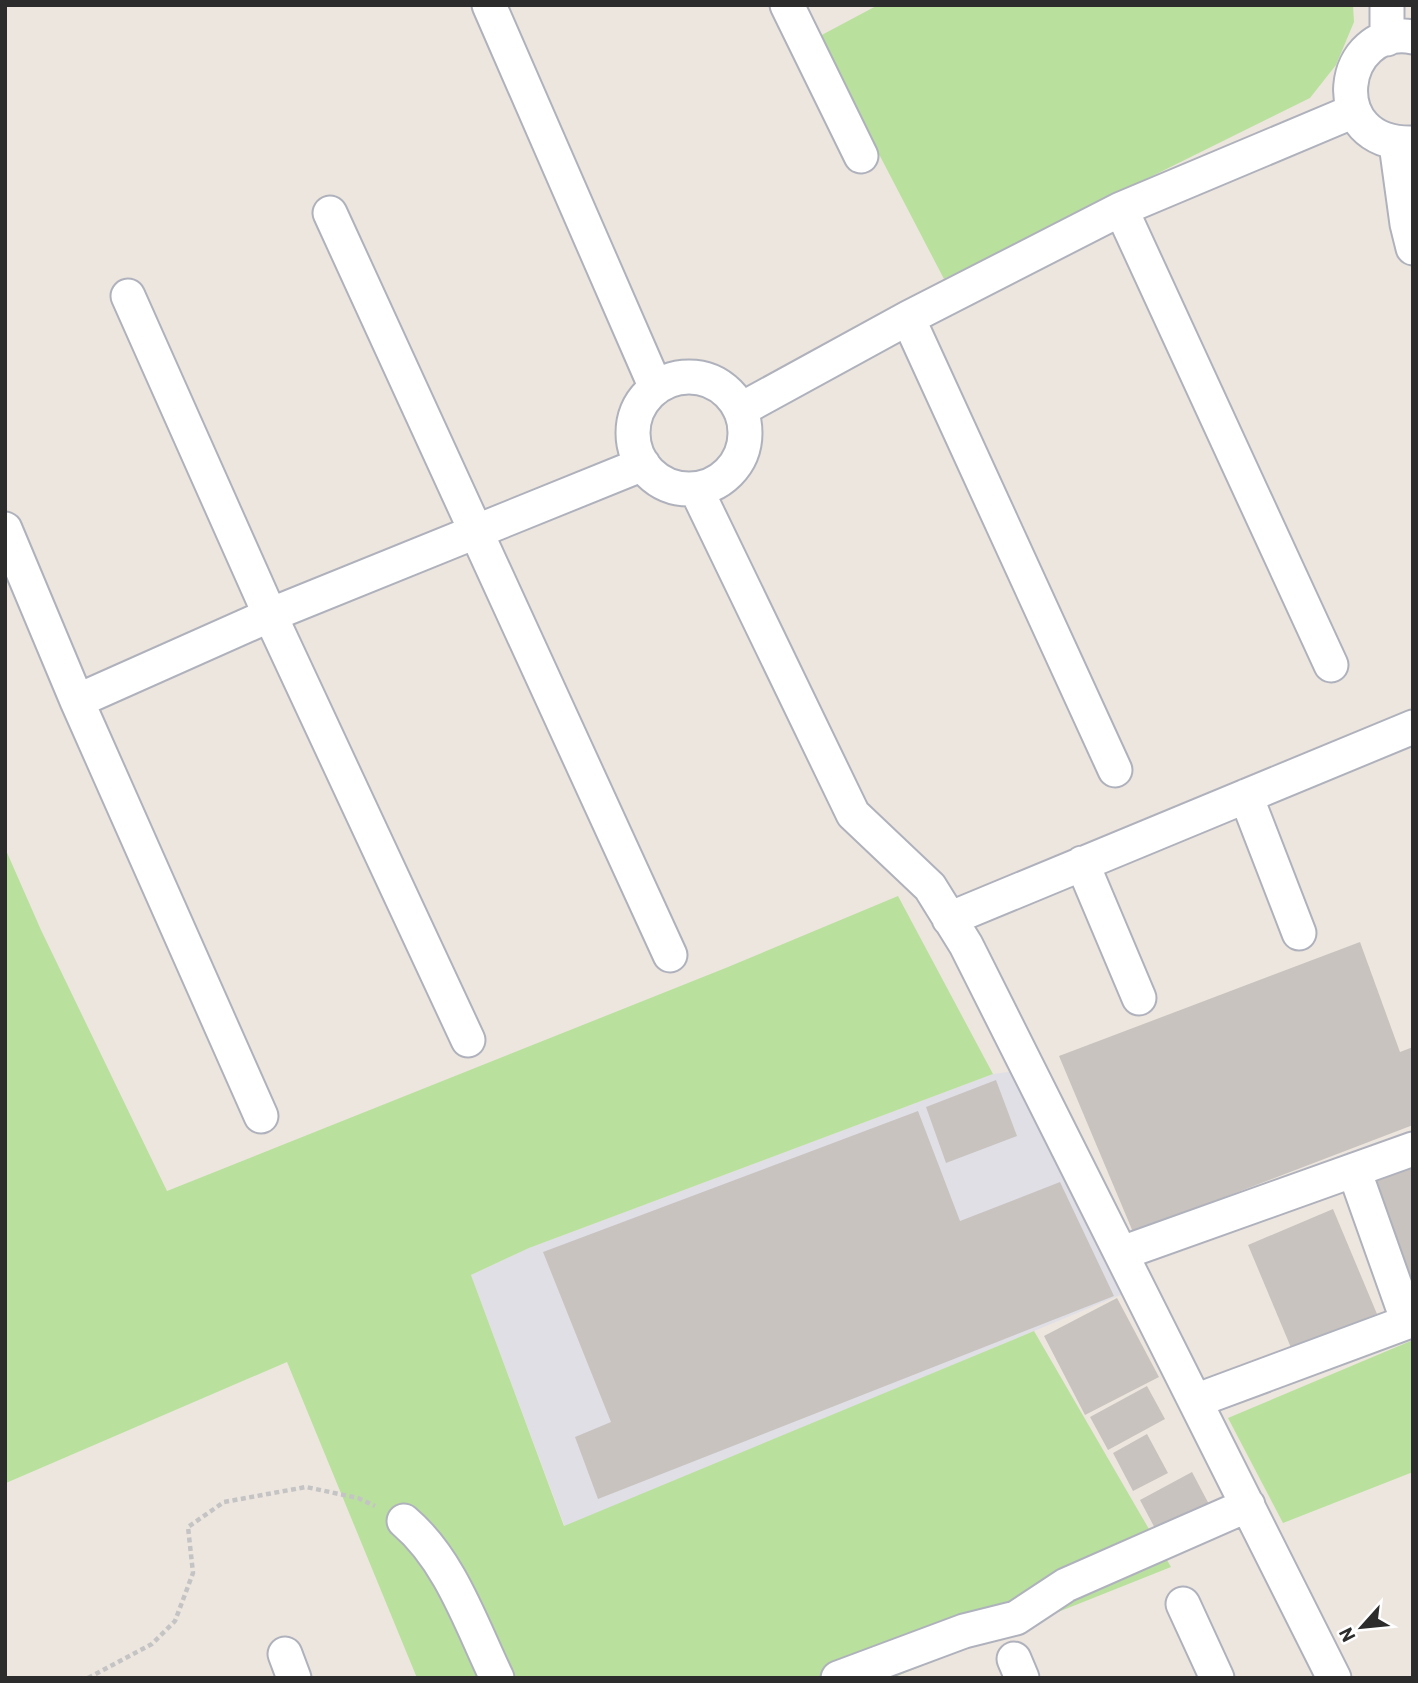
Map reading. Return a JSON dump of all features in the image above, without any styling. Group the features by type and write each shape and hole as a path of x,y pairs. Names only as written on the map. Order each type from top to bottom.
{"street":[{"path":"489,5 656,388"},
{"path":"787,5 861,156"},
{"path":"1387,5 1400,38 1371,47 1358,60 1351,76 1350,94 1354,111 1364,126 1378,138 1404,143 1407,224 1413,248"},
{"path":"740,410 908,318 1121,209 1354,111"},
{"path":"1121,209 1331,665"},
{"path":"330,213 670,955"},
{"path":"128,296 270,615 468,1040"},
{"path":"908,318 1115,770"},
{"path":"686,377 719,385 732,396 745,427 744,444 738,461 727,474 713,484 696,489 666,484 643,464 636,449 635,424 644,400 656,388 670,380 686,377"},
{"path":"77,701 270,615 643,464"},
{"path":"696,489 853,814 930,887 966,946 1334,1678"},
{"path":"5,530 77,701 261,1115"},
{"path":"950,919 1246,796 1411,732"},
{"path":"1246,796 1299,933"},
{"path":"1082,863 1139,998"},
{"path":"1122,1253 1413,1149"},
{"path":"1195,1401 1410,1321 1354,1170"},
{"path":"838,1678 964,1630 1016,1618 1066,1585 1248,1505"},
{"path":"404,1521 422,1536 438,1557 497,1678"},
{"path":"1183,1604 1217,1678"}],"path":[{"path":"88,1678 152,1644 175,1621 193,1573 188,1527 224,1502 306,1487 358,1498 404,1521"}],"shaded area":[{"path":"1015,1071 1125,1293 565,1527 471,1275 529,1248 993,1074"}],"green space":[{"path":"878,5 1353,5 1354,22 1336,65 1310,98 944,279 818,37"},
{"path":"5,848 41,930 167,1191 728,967 898,896 993,1074 529,1248 471,1275 564,1526 1034,1331 1171,1567 892,1678 417,1678 287,1362 6,1483"},
{"path":"1413,1340 1413,1472 1283,1523 1228,1418"}],"building":[{"path":"1360,942 1400,1052 1413,1047 1413,1125 1133,1232 1059,1056"},
{"path":"996,1080 1017,1136 946,1163 926,1107"},
{"path":"918,1111 960,1221 1060,1182 1114,1296 598,1499 575,1437 611,1422 543,1252"},
{"path":"1413,1161 1413,1287 1372,1176"},
{"path":"1333,1209 1377,1314 1292,1350 1248,1245"},
{"path":"1117,1298 1159,1377 1085,1415 1044,1336"},
{"path":"1147,1386 1165,1419 1108,1450 1090,1417"},
{"path":"1147,1434 1168,1473 1133,1491 1113,1453"},
{"path":"1192,1472 1211,1508 1159,1536 1140,1500"}]}
